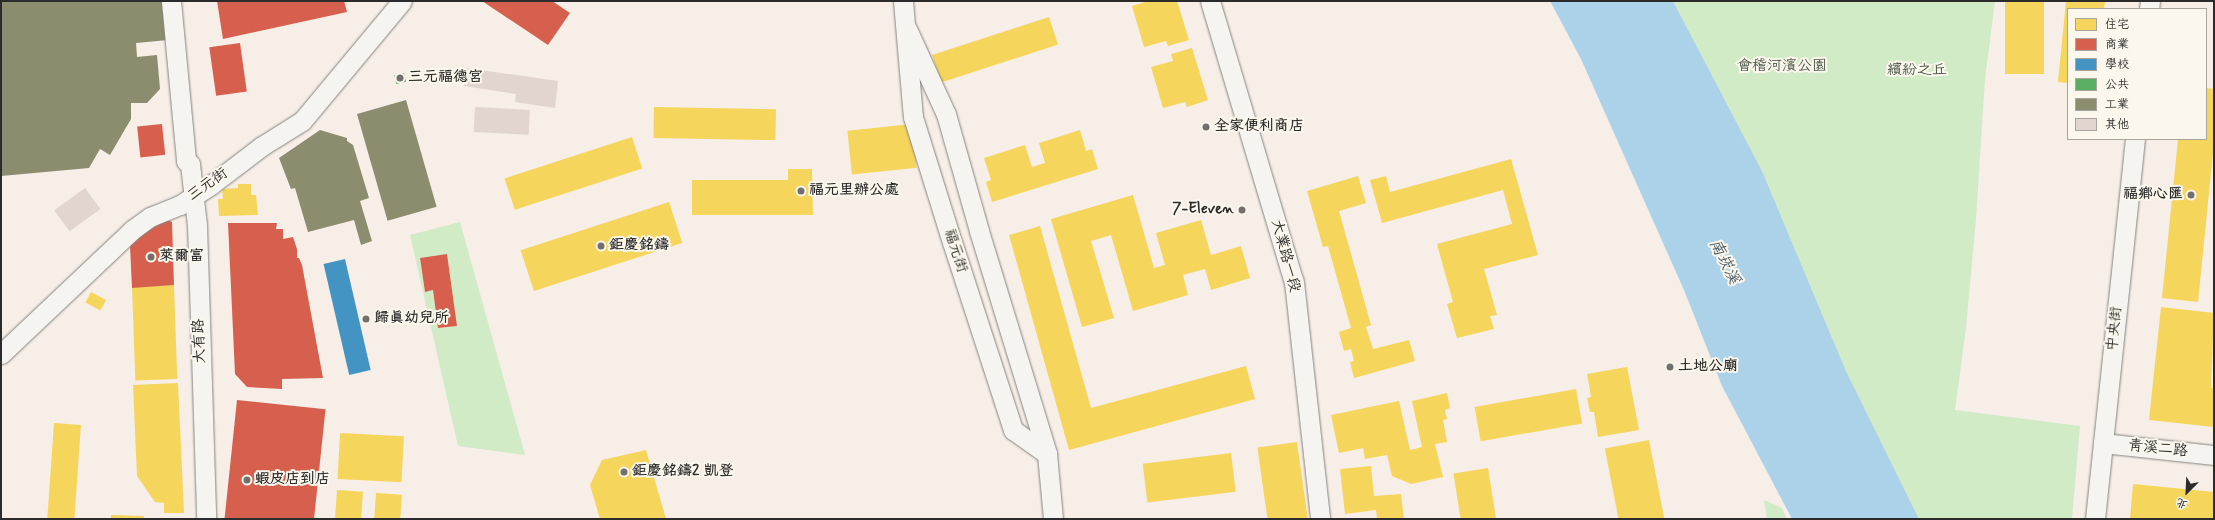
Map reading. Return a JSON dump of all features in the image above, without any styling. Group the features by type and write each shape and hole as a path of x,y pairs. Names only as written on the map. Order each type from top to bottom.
{"street":[{"name":"大有路","path":"171,1 194,160 190,164 194,196 206,519"},
{"name":"大有路","path":"180,1 181,62"},
{"name":"三元街","path":"1,354 123,237 150,217 180,205 194,196 262,146 302,121 402,1"},
{"name":"福元街","path":"903,1 907,29 913,117 1013,430 1047,454"},
{"name":"大業路一段","path":"1210,1 1294,282 1320,519"},
{"name":"福元街","path":"907,29 946,114 979,231 1047,454 1053,519"},
{"name":"中央街","path":"2095,519 2135,140"},
{"name":"青溪二路","path":"2103,443 2214,456"}],"green space":[{"name":"繽紛之丘","path":"1673,1 1995,1 1985,79 1976,219 1966,328 1955,410 2080,426 2072,519 1919,519 1846,371 1762,171"},
{"path":"460,222 525,455 458,446 410,235","holes":["447,255 457,326 438,328 433,290 425,291 420,259"]},
{"path":"1764,500 1782,508 1787,519 1767,519"}],"water":[{"name":"南崁溪","path":"1550,1 1673,1 1762,171 1846,371 1919,519 1792,519 1722,386 1684,290 1581,59"}],"building: 住宅":[{"path":"1149,1 1177,1 1189,40 1168,46 1166,41 1144,47 1132,6"},
{"path":"2005,1 2044,1 2044,74 2005,74"},
{"path":"2066,1 2105,1 2104,8 2067,8 2067,83 2058,82"},
{"path":"1049,17 1058,45 941,83 932,55"},
{"path":"1192,48 1208,100 1187,107 1185,102 1163,108 1151,67 1173,61 1171,54"},
{"name":"福鄉心匯","path":"2207,88 2214,89 2214,143 2198,302 2162,298 2178,140 2207,140"},
{"path":"654,107 776,109 775,140 653,138"},
{"path":"912,124 917,168 852,175 847,131"},
{"path":"1080,130 1086,151 1092,149 1098,169 992,202 986,182 991,180 984,158 1025,145 1032,167 1045,163 1039,143"},
{"path":"632,137 642,168 515,210 505,178"},
{"path":"1511,159 1538,255 1484,269 1497,315 1490,316 1494,329 1457,338 1447,304 1453,302 1437,244 1512,224 1503,190 1382,223 1370,180 1386,176 1390,192"},
{"path":"788,169 812,169 813,215 692,215 692,180 788,180"},
{"path":"1358,176 1366,203 1339,211 1371,325 1366,327 1373,349 1409,340 1415,361 1354,378 1350,362 1354,361 1351,349 1344,351 1339,332 1351,328 1328,246 1323,247 1307,191"},
{"path":"238,184 251,184 251,195 256,195 258,215 219,216 218,199 223,199 222,189 238,188"},
{"path":"1133,195 1154,268 1165,265 1156,233 1201,220 1211,255 1241,246 1250,278 1211,290 1205,269 1183,275 1188,295 1133,311 1111,235 1091,241 1114,318 1082,327 1051,219"},
{"name":"鉅慶銘鑄","path":"669,202 682,243 534,291 521,250"},
{"path":"1040,226 1091,408 1246,366 1255,399 1069,450 1009,235"},
{"path":"174,285 177,379 135,380 132,286"},
{"path":"91,292 106,300 100,311 85,303"},
{"path":"2161,307 2214,313 2211,388 2214,388 2214,427 2149,420"},
{"path":"1627,367 1639,430 1598,437 1594,412 1590,412 1587,398 1591,397 1587,374"},
{"path":"178,383 184,513 164,513 164,503 155,502 137,476 133,385"},
{"path":"1576,389 1582,423 1481,441 1475,407"},
{"path":"1447,393 1450,408 1445,410 1447,419 1443,420 1447,442 1435,444 1443,477 1411,484 1392,476 1387,455 1365,459 1363,448 1339,453 1331,415 1399,401 1410,450 1422,447 1412,401"},
{"path":"54,423 81,425 74,519 47,519"},
{"path":"340,433 404,436 402,482 338,479"},
{"path":"1649,440 1664,519 1619,519 1605,449"},
{"path":"1297,442 1308,519 1267,519 1257,448"},
{"name":"鉅慶銘鑄2 凱登","path":"646,450 666,519 600,519 590,485 602,460"},
{"path":"1231,453 1236,492 1147,503 1143,464"},
{"path":"1371,466 1374,496 1401,494 1404,519 1377,519 1376,510 1345,514 1340,469"},
{"path":"1488,468 1496,519 1461,519 1453,473"},
{"path":"2133,484 2214,492 2214,519 2130,519"},
{"path":"337,490 363,492 361,519 335,519"},
{"path":"376,493 402,495 400,519 374,519"},
{"path":"111,515 144,516 144,519 111,519"}],"building: 商業":[{"path":"217,1 344,1 347,12 223,39"},
{"path":"482,1 552,1 570,13 548,45"},
{"path":"240,43 247,92 216,96 209,47"},
{"path":"162,124 165,155 140,157 137,127"},
{"name":"萊爾富","path":"168,220 172,222 174,285 132,288 130,246 148,230"},
{"path":"228,223 277,223 276,229 283,229 283,239 293,237 297,249 297,258 299,258 302,265 323,378 282,379 282,389 247,387 235,374"},
{"path":"447,254 457,326 438,328 433,290 425,292 420,258"},
{"path":"237,400 326,409 314,519 225,518"}],"building: 學校":[{"path":"345,259 371,370 349,375 324,264"}],"building: 公共":[{"name":"三元福德宮","path":"404,73 406,82 396,84 394,75"}],"building: 工業":[{"path":"1,1 164,1 168,40 136,43 137,57 157,55 160,89 147,103 131,103 131,119 110,155 100,149 89,168 1,176"},
{"path":"406,100 437,207 388,221 357,114"},
{"path":"320,130 347,138 347,141 353,145 369,198 360,201 372,241 361,245 354,220 308,232 295,188 291,189 279,158"}],"building: 其他":[{"path":"467,68 558,81 555,108 515,102 516,94 464,86"},
{"path":"475,107 530,110 529,135 474,132"},
{"path":"85,188 100,209 70,231 54,210"}],"place":[{"name":"三元福德宮","path":"400,78"},
{"name":"全家便利商店","path":"1206,127"},
{"name":"福元里辦公處","path":"801,191"},
{"name":"福鄉心匯","path":"2191,195"},
{"name":"7-Eleven","path":"1242,210"},
{"name":"鉅慶銘鑄","path":"601,246"},
{"name":"萊爾富","path":"151,257"},
{"name":"歸真幼兒所","path":"366,319"},
{"name":"土地公廟","path":"1670,367"},
{"name":"鉅慶銘鑄2 凱登","path":"624,472"},
{"name":"蝦皮店到店","path":"247,480"}],"park label":[{"name":"會稽河濱公園","path":"1782,67"}]}
